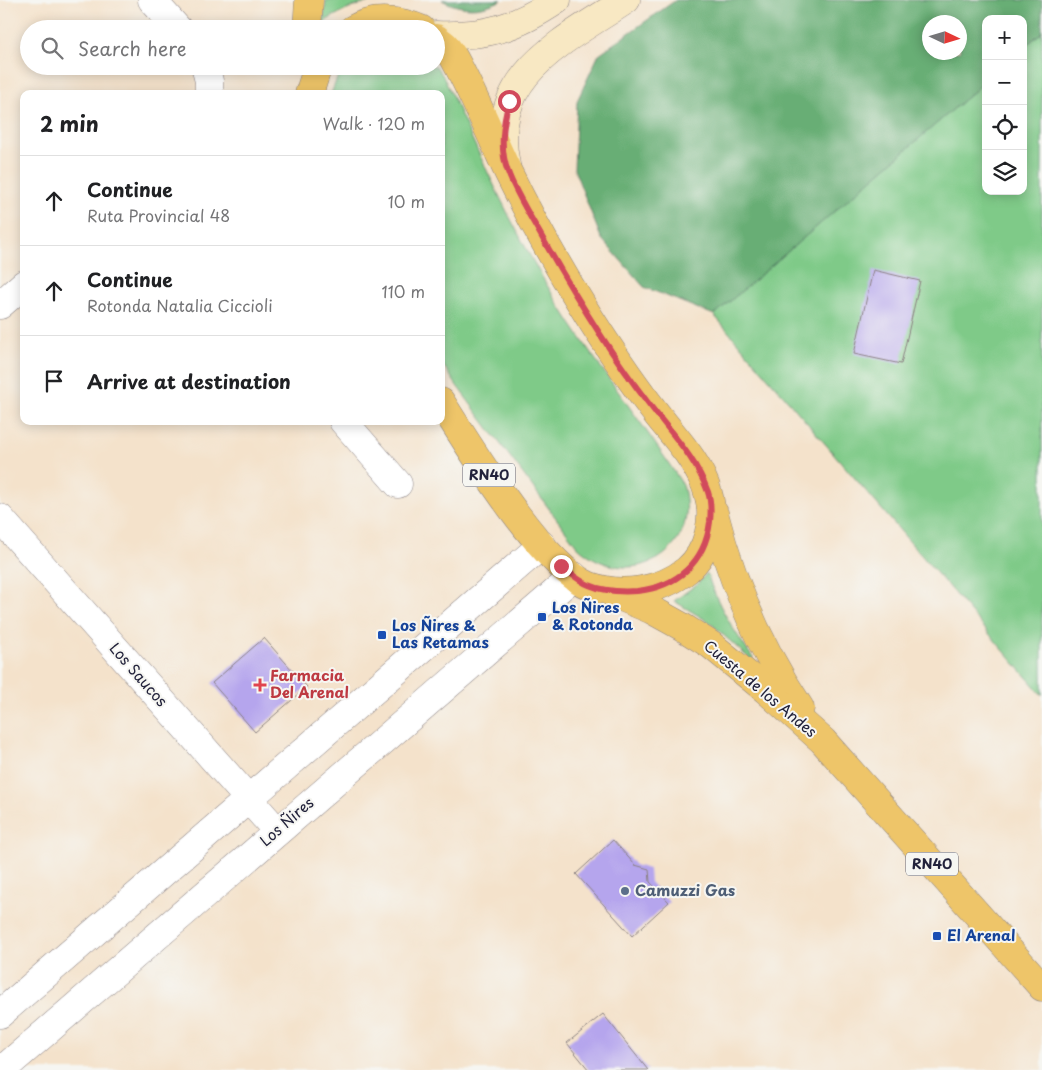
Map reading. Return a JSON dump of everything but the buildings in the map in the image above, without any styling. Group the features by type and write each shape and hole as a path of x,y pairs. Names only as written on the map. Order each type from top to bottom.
{"main road":[{"path":"308,20 309,0"},
{"name":"RN40","path":"396,0 415,20"},
{"path":"445,34 472,35 487,33 520,21 557,0"},
{"path":"508,171 503,144 504,117 509,101 524,76 557,47 626,0"},
{"name":"RN40","path":"445,46 462,72 536,227 587,314 648,404 690,456 704,481 709,495 711,515 708,535 701,553 690,567 676,579 659,586 624,592 581,580 561,566 511,507 445,408"},
{"path":"307,75 308,90"},
{"path":"309,90 315,75"},
{"name":"Cuesta de los Andes","path":"709,495 728,562 752,625 784,685 823,741"},
{"name":"Cuesta de los Andes","path":"581,580 652,610 710,645 766,690 823,741 1042,987"}],"street":[{"path":"152,0 170,20"},
{"path":"207,75 209,90"},
{"path":"0,305 20,288"},
{"path":"346,425 398,484"},
{"name":"Los Saucos","path":"0,518 277,831"},
{"path":"0,1014 542,545"},
{"name":"Los Ñires","path":"2,1070 277,831 581,580"}],"green space":[{"path":"326,0 374,1 347,9 328,20 323,20"},
{"path":"442,0 502,0 487,6 472,8 457,6"},
{"path":"676,0 1042,0 1042,32 1027,45 1027,15 982,15 982,84 714,315 644,287 601,238 574,169 577,101 599,54"},
{"path":"1042,32 1042,695 714,315 982,84 982,195 1027,195 1027,45"},
{"path":"338,76 443,76 496,188 538,270 585,345 683,485 687,509 682,530 672,547 657,559 638,566 618,566 597,560 577,546 445,368 445,90 333,90"},
{"path":"707,573 721,607 753,658 751,660 709,622 674,601 697,584"}],"place":[{"name":"Los Ñires & Rotonda","path":"542,617"},
{"name":"Los Ñires & Las Retamas","path":"382,635"},
{"name":"Farmacia Del Arenal","path":"260,685"},
{"name":"Camuzzi Gas","path":"625,891"},
{"name":"El Arenal","path":"937,936"}],"route":[{"path":"509,101 504,117 504,153 508,171 532,219 559,268 618,361 648,404 690,456 704,481 709,495 711,515 708,535 701,553 690,567 676,579 659,586 624,592 589,585 561,566"}]}
